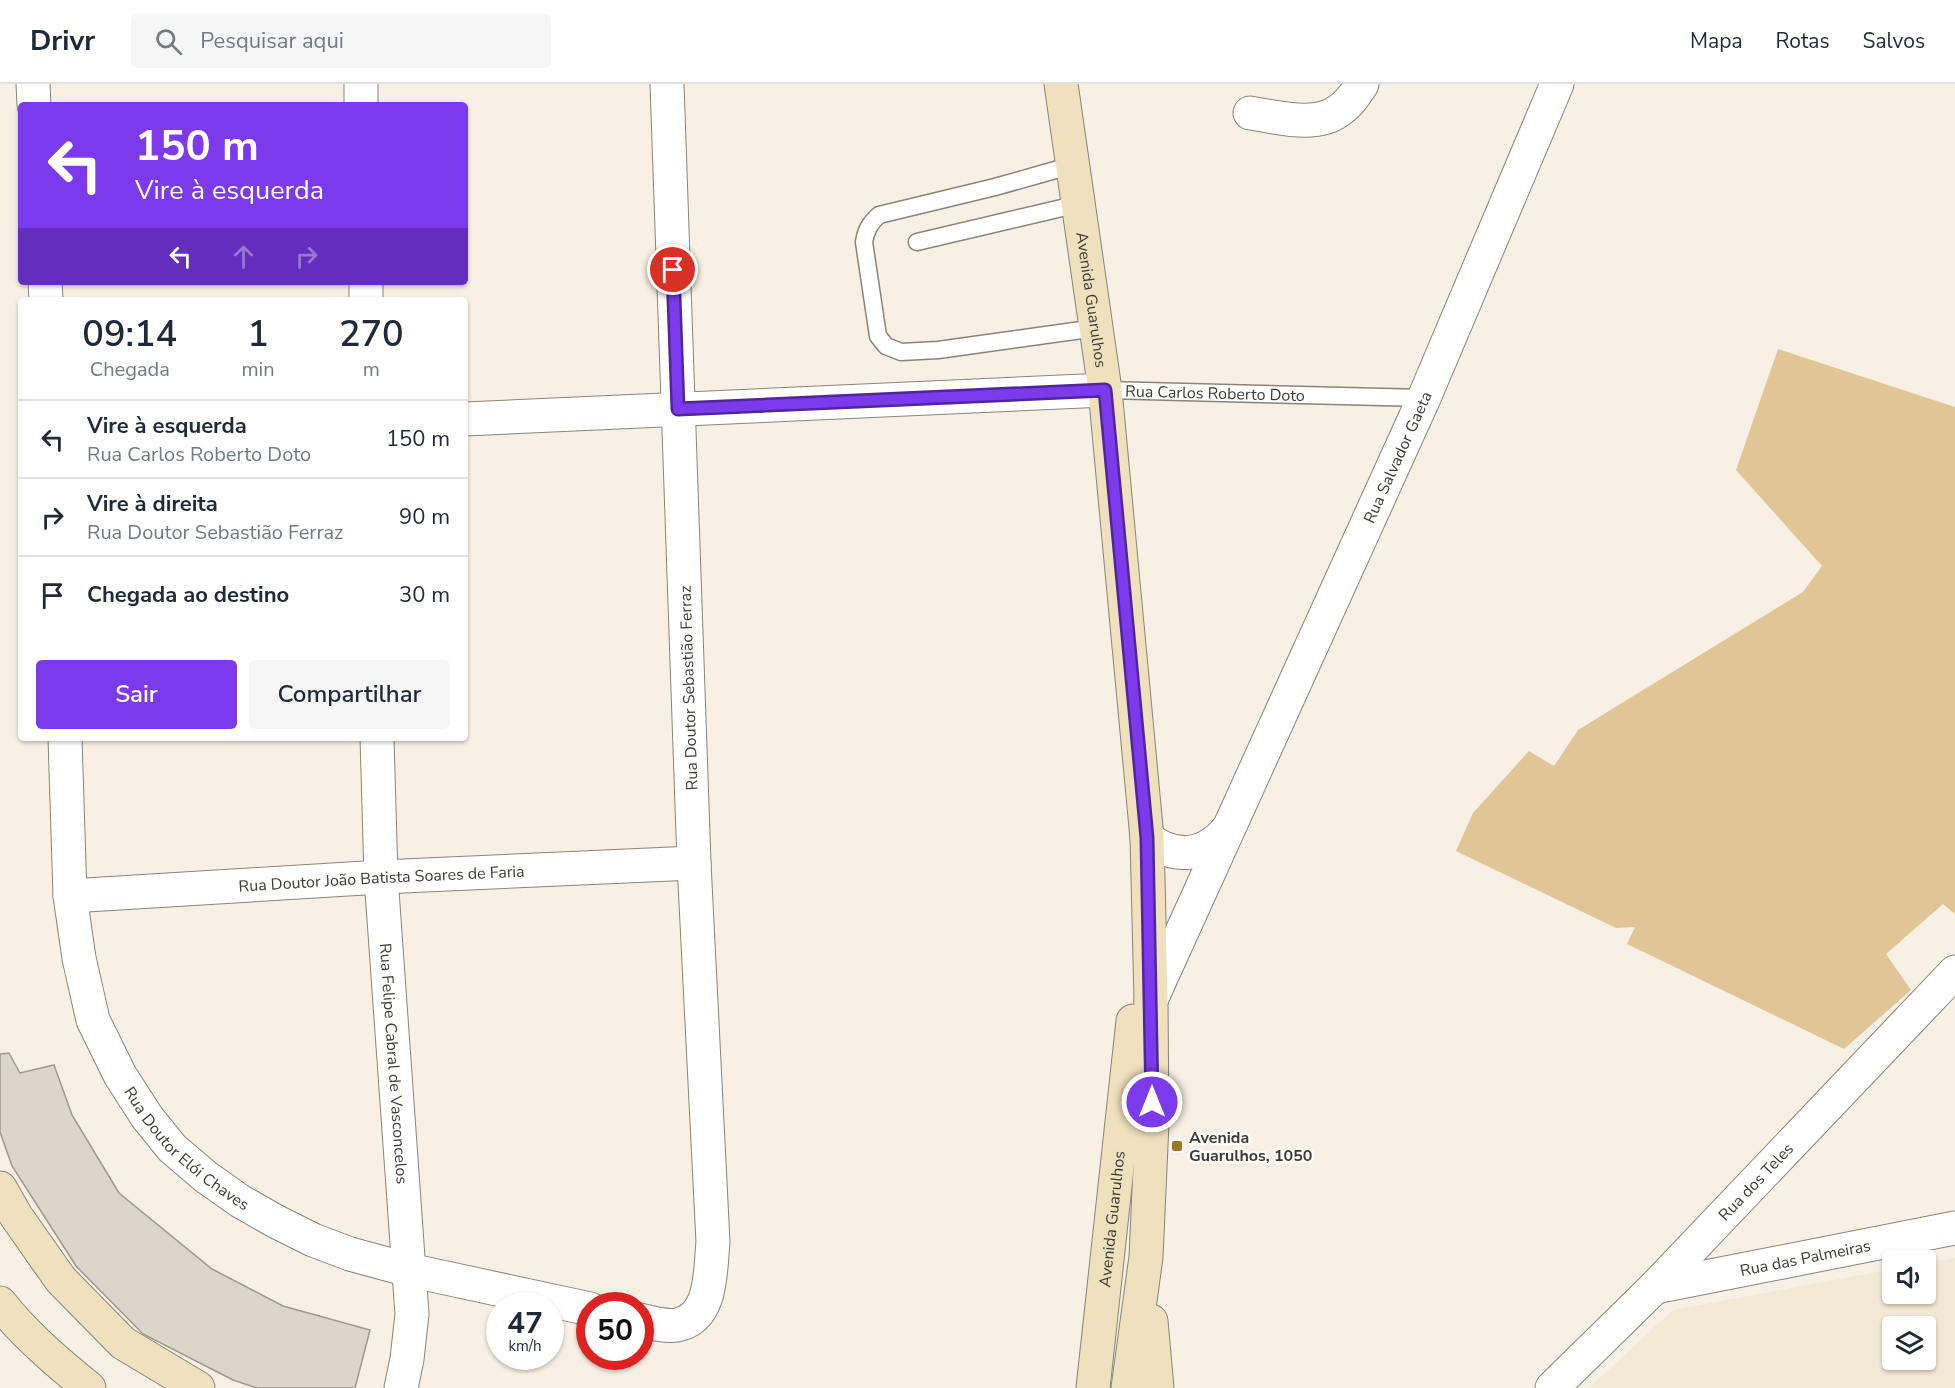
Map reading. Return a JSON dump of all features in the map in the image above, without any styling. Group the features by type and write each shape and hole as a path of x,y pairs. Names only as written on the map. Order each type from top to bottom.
{"main road":[{"name":"Avenida Guarulhos","path":"1061,84 1105,390 1147,838 1152,1123 1146,1257 1128,1388"},
{"name":"Avenida Guarulhos","path":"1093,1388 1133,1020 1149,909"},
{"path":"0,1188 16,1216 61,1280 123,1343 198,1388"},
{"path":"1146,1257 1157,1388"},
{"path":"0,1303 53,1359 89,1388"}],"street":[{"path":"33,84 34,102"},
{"path":"361,84 361,102"},
{"name":"Rua Doutor Sebastião Ferraz","path":"654,1323 676,1325 691,1321 703,1307 713,1242 694,863 667,84"},
{"path":"1250,113 1297,119 1320,119 1340,111 1362,84"},
{"name":"Rua Salvador Gaeta","path":"1151,1000 1424,398 1557,84"},
{"name":"Rua Carlos Roberto Doto","path":"468,419 1105,390"},
{"name":"Rua Doutor Elói Chaves","path":"65,741 70,896 79,958 93,1020 120,1075 147,1117 172,1148 240,1201 313,1240 350,1254 409,1270 576,1306"},
{"name":"Rua Felipe Cabral de Vasconcelos","path":"377,741 381,877 412,1314 401,1388"},
{"name":"Rua Salvador Gaeta","path":"1147,838 1167,851 1190,852 1202,850 1212,844 1229,828"},
{"name":"Rua Doutor João Batista Soares de Faria","path":"70,896 381,877 694,863"},
{"name":"Rua dos Teles","path":"1552,1388 1655,1287 1955,972"},
{"name":"Rua das Palmeiras","path":"1655,1287 1955,1228"}],"lane":[{"path":"1073,165 995,187 879,215 866,232 864,242 878,336 886,346 901,352 938,350 1096,328"},
{"path":"917,242 1079,204"},
{"name":"Rua Carlos Roberto Doto","path":"1105,390 1424,398"}],"shaded area":[{"path":"1778,349 1955,407 1955,914 1943,904 1886,954 1911,990 1844,1049 1627,944 1635,927 1616,928 1456,851 1473,813 1529,751 1554,766 1578,730 1803,592 1822,566 1736,470"},
{"path":"1955,1258 1955,1388 1589,1388 1673,1310 1882,1271 1882,1304 1936,1304 1936,1261"}],"building":[{"path":"9,1053 20,1073 54,1065 72,1115 119,1193 212,1269 283,1306 370,1330 355,1388 257,1388 233,1380 143,1334 76,1266 12,1166 0,1132 0,1054"}],"place":[{"name":"Avenida Guarulhos, 1050","path":"1177,1146"}],"route":[{"path":"673,270 678,409 1105,390 1147,838 1152,1102"}]}
